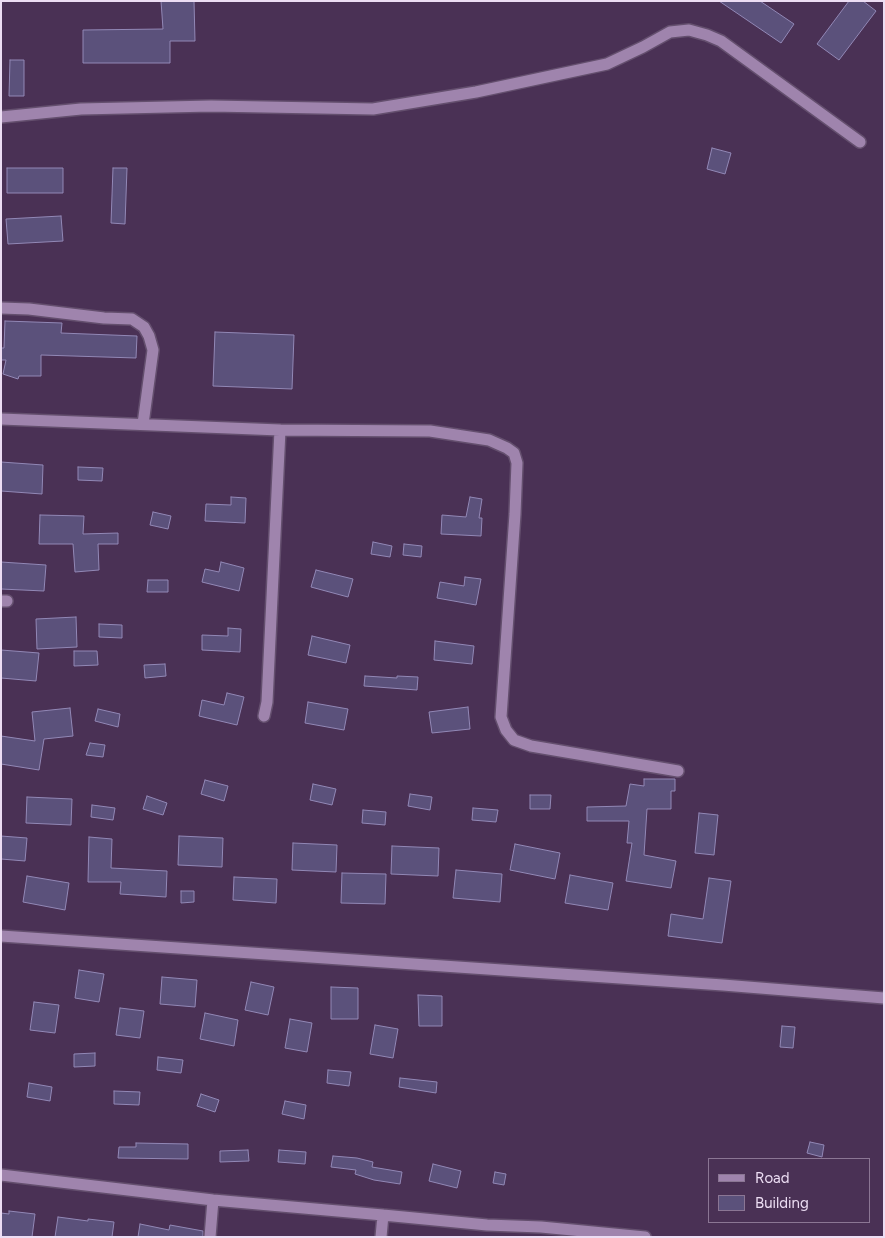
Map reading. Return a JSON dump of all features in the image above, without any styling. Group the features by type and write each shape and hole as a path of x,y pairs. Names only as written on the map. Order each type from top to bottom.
{"street":[{"path":"1,118 81,109 211,106 373,109 476,92 607,64 670,32 690,30 722,41 860,142"},
{"path":"1,308 29,308 104,318 132,319 144,327 150,336 152,350 143,424"},
{"path":"1,420 280,430 430,431 489,440 507,448 514,453 517,463 501,717 506,730 514,740 531,746 678,771"},
{"path":"264,716 267,702 280,430"},
{"path":"1,936 723,985 884,998"},
{"path":"1,1175 213,1200 487,1225 540,1232 645,1237"},
{"path":"210,1237 213,1200"},
{"path":"381,1237 383,1215"}],"building":[{"path":"161,1 194,1 195,41 170,41 170,63 83,63 83,30 163,29"},
{"path":"719,1 760,1 794,24 781,43"},
{"path":"849,1 863,1 876,11 839,60 817,44"},
{"path":"10,60 24,60 24,96 9,96"},
{"path":"712,148 731,153 725,174 707,169"},
{"path":"7,168 63,168 63,193 7,193"},
{"path":"113,168 127,168 125,224 111,223"},
{"path":"61,216 63,241 8,244 6,219"},
{"path":"5,321 62,323 61,333 137,336 136,358 41,355 41,376 19,376 18,379 3,374 6,360 1,360 1,348 4,348"},
{"path":"215,332 294,335 292,389 213,386"},
{"path":"1,462 43,465 42,494 1,491"},
{"path":"78,467 103,468 102,481 78,480"},
{"path":"231,497 246,498 245,523 205,521 206,504 231,505"},
{"path":"470,497 482,499 479,518 482,518 481,536 441,534 442,515 466,517"},
{"path":"153,512 171,516 168,529 150,525"},
{"path":"40,515 84,516 83,534 118,533 118,544 98,544 99,570 75,572 73,544 39,544"},
{"path":"373,542 392,546 390,557 371,554"},
{"path":"404,544 422,546 421,557 403,555"},
{"path":"1,562 46,565 44,591 1,589"},
{"path":"221,562 244,568 239,591 202,582 205,569 219,572"},
{"path":"316,570 353,579 348,597 311,587"},
{"path":"465,577 481,579 476,605 437,598 440,582 464,586"},
{"path":"148,580 168,580 168,592 147,592"},
{"path":"76,617 77,647 37,649 36,619"},
{"path":"99,624 122,625 122,638 99,637"},
{"path":"228,628 241,629 240,652 202,650 202,635 228,636"},
{"path":"312,636 350,645 346,663 308,655"},
{"path":"435,641 474,646 472,664 434,660"},
{"path":"1,650 39,653 36,681 1,678"},
{"path":"74,651 97,651 98,665 74,666"},
{"path":"165,664 166,676 145,678 144,665"},
{"path":"365,676 418,677 417,690 364,686"},
{"path":"227,693 244,697 237,725 199,716 202,700 224,705"},
{"path":"308,702 348,709 344,730 305,723"},
{"path":"468,707 470,729 432,733 429,712"},
{"path":"70,708 73,736 44,739 39,770 1,764 1,736 35,741 32,712"},
{"path":"98,709 120,714 118,727 95,721"},
{"path":"90,743 105,745 103,757 86,755"},
{"path":"644,779 675,779 675,791 671,791 671,809 647,809 644,855 676,861 671,888 626,881 632,843 627,843 629,821 587,821 587,807 626,806 630,784 644,786"},
{"path":"205,780 228,786 224,801 201,794"},
{"path":"313,784 336,789 332,805 310,800"},
{"path":"410,794 432,797 430,810 408,806"},
{"path":"530,795 551,795 550,809 530,809"},
{"path":"147,796 167,803 163,815 143,809"},
{"path":"27,797 72,799 71,825 26,823"},
{"path":"92,805 115,808 113,820 91,817"},
{"path":"473,808 498,810 496,822 472,820"},
{"path":"363,810 386,812 385,825 362,823"},
{"path":"699,813 718,815 714,855 695,853"},
{"path":"1,836 27,838 25,861 1,859"},
{"path":"179,836 223,838 222,867 178,865"},
{"path":"89,837 112,839 111,868 167,871 166,897 120,894 121,882 88,882"},
{"path":"293,843 337,845 336,872 292,870"},
{"path":"515,844 560,853 555,879 510,870"},
{"path":"392,846 439,848 438,876 391,874"},
{"path":"456,870 502,874 500,902 453,898"},
{"path":"342,873 386,874 385,904 341,903"},
{"path":"570,875 613,883 608,910 565,903"},
{"path":"27,876 69,883 65,910 23,902"},
{"path":"234,877 277,879 276,903 233,900"},
{"path":"709,878 731,881 722,943 668,936 671,914 703,919"},
{"path":"181,891 194,891 194,902 181,903"},
{"path":"79,970 104,974 99,1002 75,998"},
{"path":"162,977 197,980 195,1007 160,1004"},
{"path":"251,982 274,987 268,1015 245,1010"},
{"path":"331,987 358,988 358,1019 331,1019"},
{"path":"418,995 442,996 442,1026 419,1026"},
{"path":"34,1002 59,1005 55,1033 30,1030"},
{"path":"120,1008 144,1011 140,1038 116,1035"},
{"path":"205,1013 238,1020 234,1046 200,1039"},
{"path":"290,1019 312,1023 307,1052 285,1048"},
{"path":"375,1025 398,1029 393,1058 370,1054"},
{"path":"782,1026 795,1027 793,1048 780,1047"},
{"path":"95,1053 95,1066 74,1067 74,1054"},
{"path":"158,1057 183,1060 181,1073 157,1070"},
{"path":"328,1070 351,1072 349,1086 327,1083"},
{"path":"400,1078 437,1082 436,1093 399,1087"},
{"path":"29,1083 52,1087 50,1101 27,1097"},
{"path":"114,1091 140,1092 139,1105 114,1104"},
{"path":"201,1094 219,1100 215,1112 197,1106"},
{"path":"285,1101 306,1105 304,1119 282,1114"},
{"path":"810,1142 824,1145 822,1157 807,1153"},
{"path":"136,1143 188,1144 188,1159 118,1158 119,1147 136,1147"},
{"path":"248,1150 249,1161 220,1162 220,1151"},
{"path":"279,1150 306,1152 305,1164 278,1162"},
{"path":"333,1156 357,1158 373,1162 372,1167 402,1172 400,1184 374,1180 355,1174 356,1170 331,1167"},
{"path":"433,1164 461,1171 457,1188 429,1181"},
{"path":"495,1172 506,1174 504,1185 493,1183"},
{"path":"9,1211 35,1214 32,1237 1,1237 1,1213 9,1214"},
{"path":"58,1217 114,1222 112,1237 55,1237"},
{"path":"140,1224 169,1230 170,1225 203,1231 203,1237 138,1237"}]}
